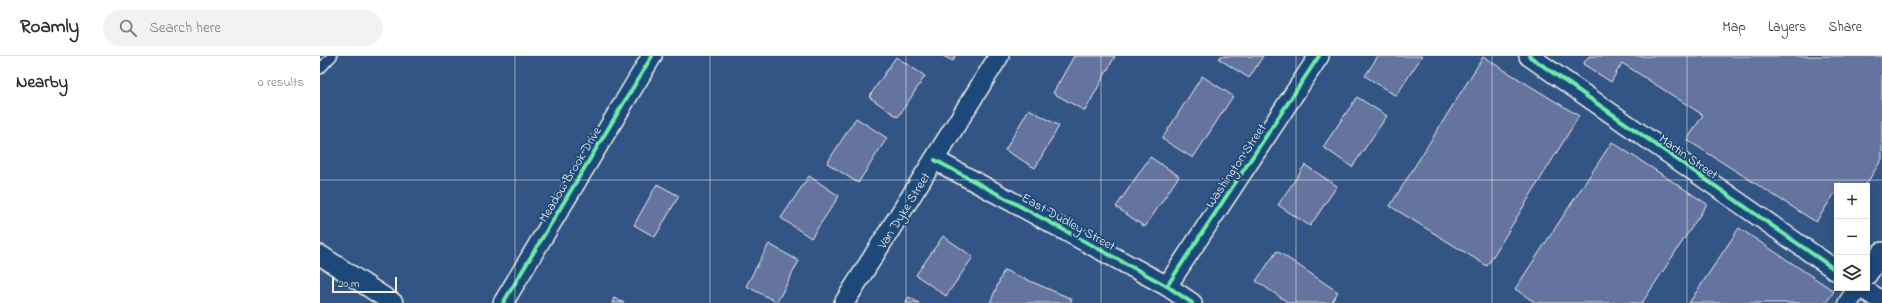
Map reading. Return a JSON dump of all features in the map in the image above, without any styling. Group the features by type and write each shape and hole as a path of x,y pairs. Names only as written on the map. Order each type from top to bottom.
{"street":[{"name":"Meadow Brook Drive","path":"503,303 652,56"},
{"name":"Van Dyke Street","path":"844,303 999,56"},
{"name":"Washington Street","path":"1167,286 1320,56"},
{"name":"Martin Street","path":"1529,56 1834,270"},
{"name":"East Dudley Street","path":"935,160 1167,286 1192,303"},
{"path":"1870,270 1882,252"},
{"path":"320,255 393,303"},
{"path":"1848,303 1858,291"},
{"path":"1865,291 1882,302"}],"lane":[{"path":"320,69 332,56"}],"building":[{"path":"943,56 955,56 953,61"},
{"path":"1074,56 1115,56 1085,111 1053,93"},
{"path":"1221,56 1263,56 1249,78 1219,59"},
{"path":"1378,56 1422,56 1396,96 1365,76"},
{"path":"1589,56 1882,56 1882,159 1867,183 1834,183 1834,195 1816,222 1687,140 1703,115 1622,63 1611,82 1583,64"},
{"path":"896,57 925,76 898,117 869,97"},
{"path":"1483,57 1579,116 1487,266 1390,206"},
{"path":"1202,76 1233,96 1193,158 1162,139"},
{"path":"1357,97 1387,116 1352,167 1323,147"},
{"path":"1029,109 1059,126 1035,168 1005,150"},
{"path":"856,118 887,138 858,183 827,163"},
{"path":"1612,142 1707,204 1642,303 1536,303 1515,289"},
{"path":"1150,157 1179,176 1145,227 1116,207"},
{"path":"1305,165 1337,186 1310,226 1278,205"},
{"path":"809,176 839,196 811,238 781,218"},
{"path":"657,184 679,196 655,237 634,225"},
{"path":"1739,228 1834,291 1826,303 1689,303"},
{"path":"943,236 973,257 946,296 916,275"},
{"path":"769,244 799,261 777,302 746,286"},
{"path":"1277,251 1338,292 1331,303 1289,303 1256,281"},
{"path":"1004,270 1072,299 1070,303 990,303"},
{"path":"909,297 919,303 905,303"},
{"path":"614,298 624,303 612,303"}],"cycle path":[{"path":"503,303 652,56"},
{"path":"1167,286 1319,56"},
{"path":"1529,56 1834,269"},
{"path":"935,160 1167,286 1192,303"}]}
